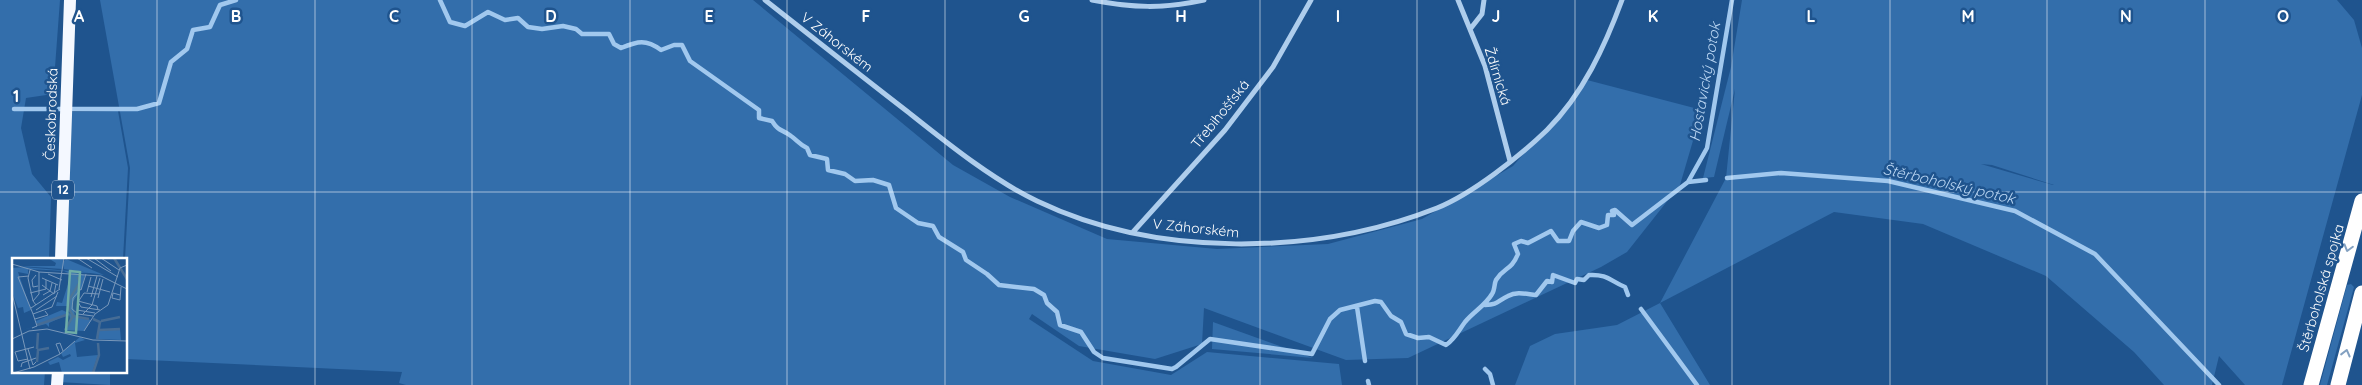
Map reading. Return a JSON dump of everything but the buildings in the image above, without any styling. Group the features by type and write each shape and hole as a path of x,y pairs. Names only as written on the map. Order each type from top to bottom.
{"highway":[{"name":"Štěrboholská spojka","path":"2311,385 2362,201"},
{"path":"2338,385 2362,293"},
{"path":"2354,321 2362,306"}],"main road":[{"name":"Českobrodská","path":"61,258 70,0"},
{"path":"57,385 58,372"}],"street":[{"name":"V Záhorském","path":"765,0 971,161 1036,200 1088,221 1133,232 1214,244 1251,244 1333,236 1396,221 1439,207 1484,182 1546,130 1563,112 1587,76 1608,39 1622,0"},
{"path":"1092,0 1128,7 1156,8 1204,0"},
{"path":"1128,7 1129,0"},
{"name":"Třebihošťská","path":"1133,232 1225,130 1273,66 1311,0"},
{"name":"Ždírnická","path":"1458,0 1485,66 1510,161"},
{"path":"1471,28 1482,14 1484,0"}],"shaded area":[{"path":"0,0 60,0 53,94 26,98 21,128 32,174 51,197 49,258 12,258 12,372 45,372 44,385 0,385"},
{"path":"100,0 753,0 953,165 1010,197 1107,239 1217,249 1328,244 1422,219 1513,166 1587,80 1702,110 1680,185 1627,252 1601,267 1408,358 1346,360 1204,308 1202,344 1155,359 1079,346 1032,314 1029,319 1093,361 1171,375 1207,352 1339,364 1342,385 406,385 399,383 402,372 128,359 128,258 125,258 130,168"},
{"path":"1742,0 2337,0 2354,20 2362,48 2362,95 2282,385 2245,385 2219,356 2212,385 2164,385 2134,352 2046,276 1923,224 1834,212 1660,303 1726,178 1735,89 1714,177 1703,178 1731,67","holes":["1981,164 1992,165 2054,185"]},
{"path":"118,111 128,168 123,258 64,258 69,112"},
{"path":"2351,284 2354,287 2327,385 2320,385 2347,285"},
{"path":"1660,303 1710,385 1515,385 1530,346 1555,334 1617,325"},
{"path":"1213,322 1313,358 1212,349"},
{"path":"60,372 110,372 110,385 59,382"}],"waterway":[{"name":"Hostavický potok","path":"14,109 137,109 159,103 171,62 187,49 193,30 210,27 220,5 236,0"},
{"name":"Hostavický potok","path":"440,0 450,22 465,26 488,12 505,20 518,18 528,27 542,29 563,26 576,29 582,34 609,34 614,44 621,48 642,42 651,44 661,50 674,45 682,45 690,61 759,110 759,118 772,121 779,129 807,148 810,155 827,159 828,170 845,174 855,181 873,180 889,185 896,208 918,223 933,226 939,237 963,252 966,260 987,274 999,285 1034,289 1044,295 1047,303 1057,312 1060,325 1081,332 1094,352 1103,358 1172,369 1210,339 1312,354 1330,319 1340,310 1375,301 1381,302 1391,316 1401,322 1406,334 1418,338 1429,337 1446,345 1468,318 1489,298 1494,291 1496,280 1513,263 1518,254 1514,244 1521,241 1528,243 1551,231 1558,241 1569,241 1573,231 1581,222 1599,228 1607,225 1608,215 1614,215 1612,211 1615,210 1632,225 1688,182 1707,148 1732,0"},
{"name":"Štěrboholský potok","path":"1727,178 1781,173 1888,181 2015,211 2095,254 2219,385"},
{"name":"Štěrboholský potok","path":"1688,182 1706,180"},
{"path":"1485,305 1495,303 1515,294 1536,295 1547,281 1552,282 1553,275 1575,283 1577,279 1584,280 1589,275 1609,278 1625,287 1628,295"},
{"path":"1357,307 1365,361"},
{"path":"1641,309 1697,385"},
{"path":"1485,369 1490,374 1493,385"},
{"path":"1368,381 1369,385"}]}
